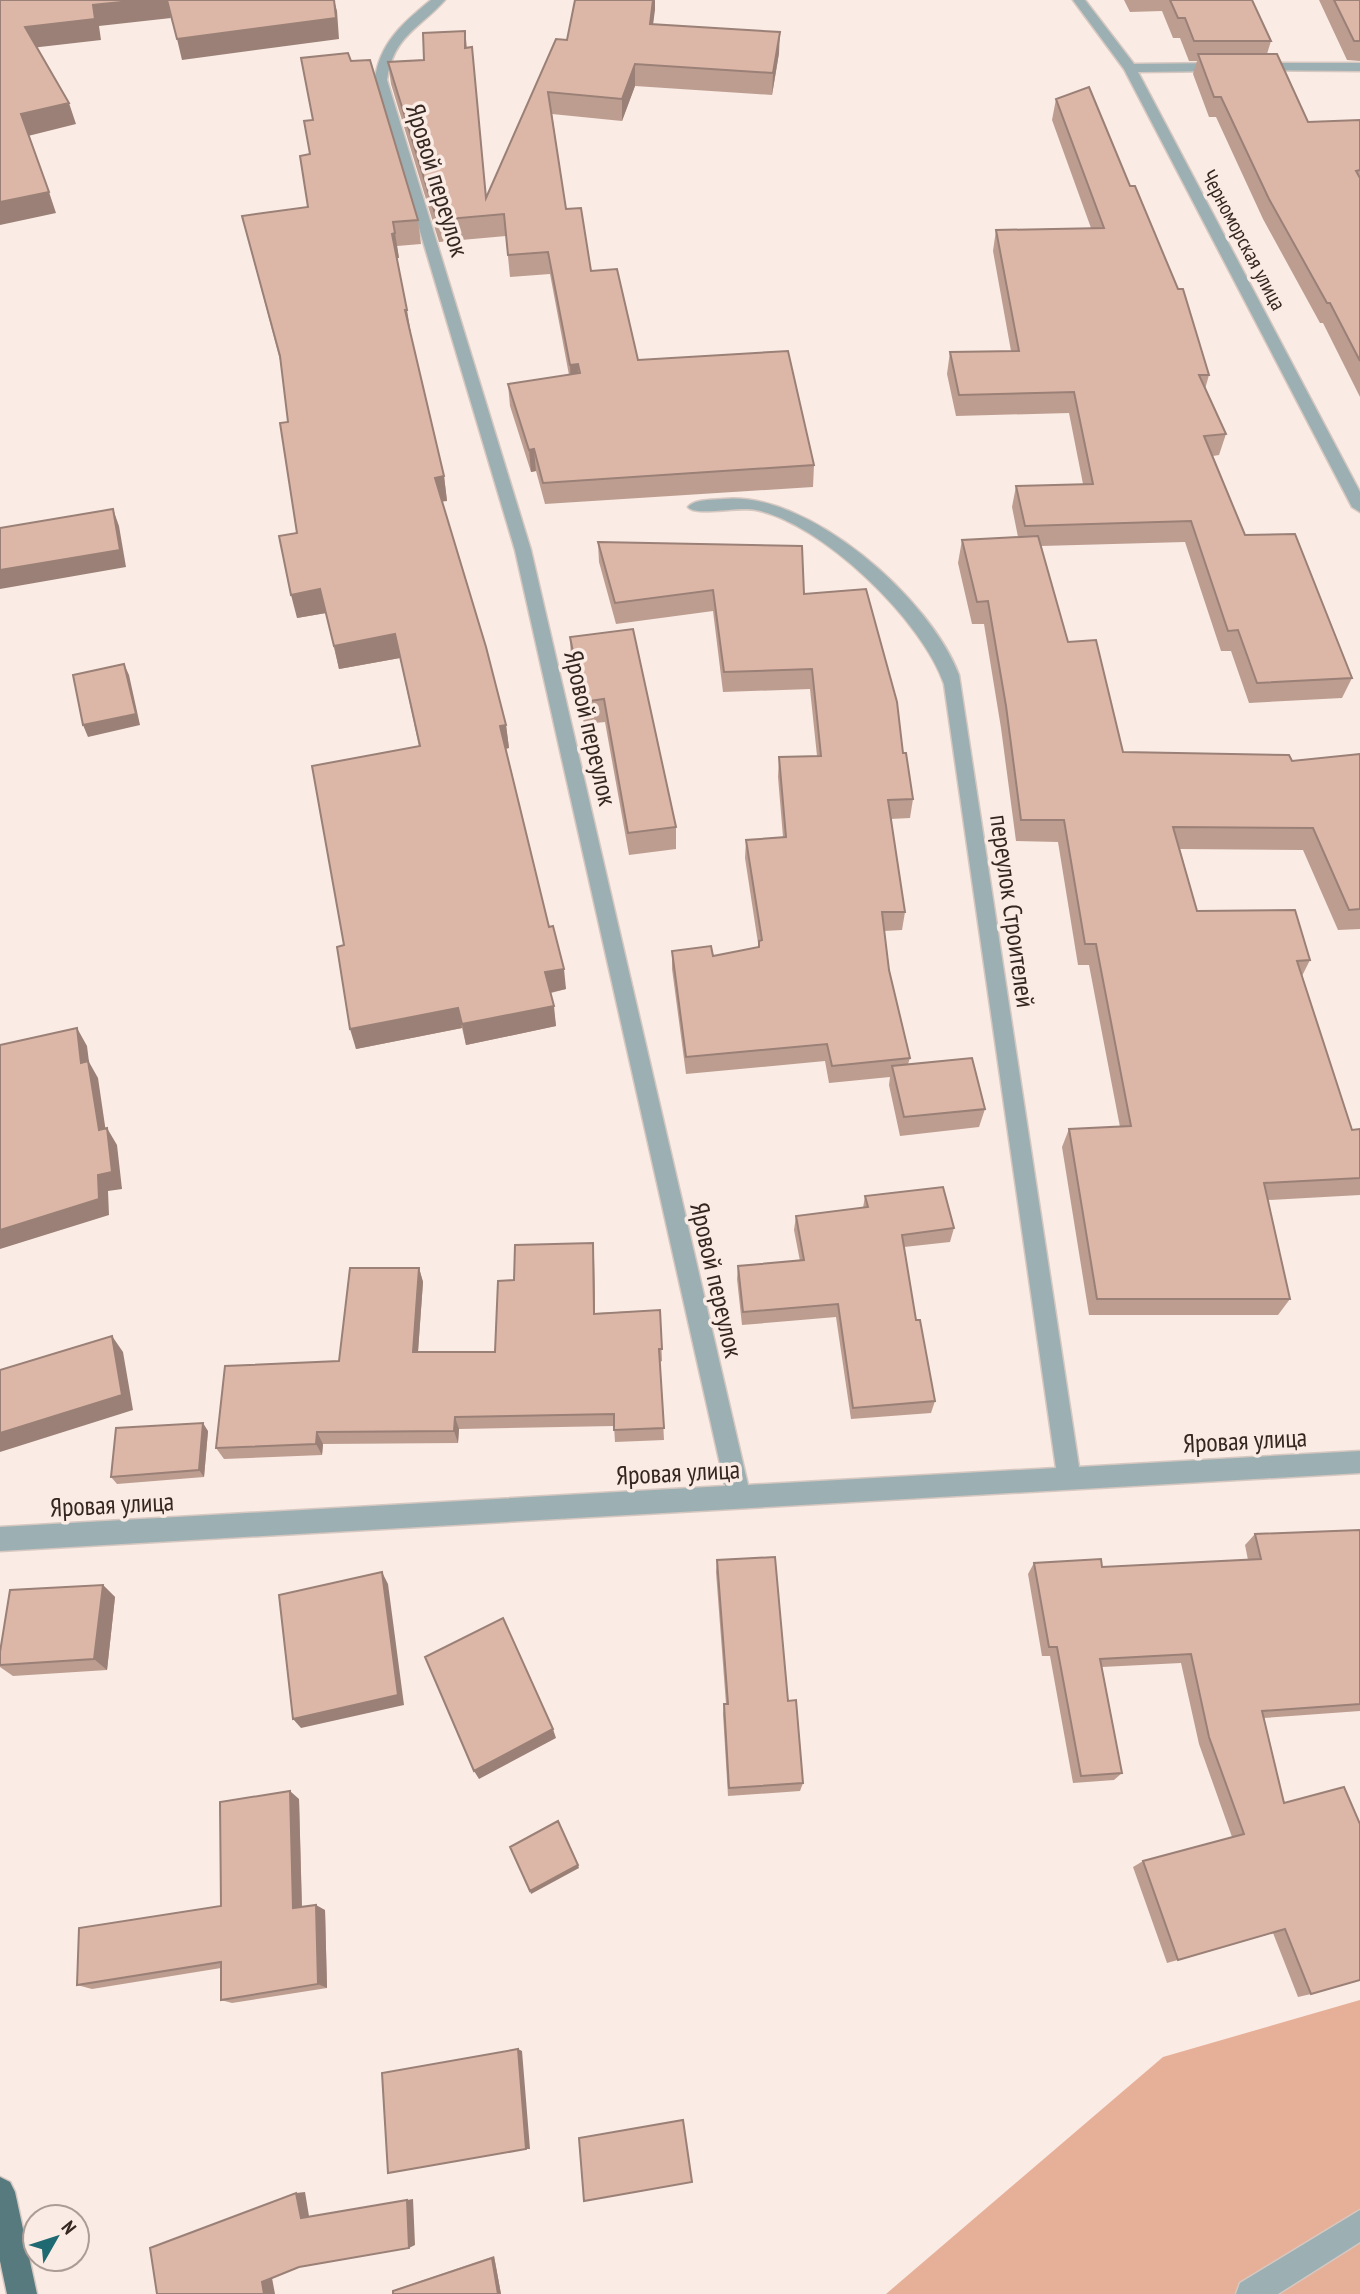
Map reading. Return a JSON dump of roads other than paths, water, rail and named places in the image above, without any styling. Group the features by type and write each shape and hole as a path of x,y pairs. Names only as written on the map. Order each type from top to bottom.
{"main road":[{"path":"0,2192 22,2294"}],"street":[{"name":"Яровой переулок","path":"439,0 404,29 391,45 381,64 381,80 523,550 739,1496"},
{"name":"Черноморская улица","path":"1079,0 1130,68 1360,507"},
{"path":"1130,68 1360,66"},
{"name":"переулок Строителей","path":"696,507 742,502 764,506 790,517 818,534 846,554 905,608 937,648 947,666 953,684 1069,1477"},
{"name":"Яровая улица","path":"0,1539 1360,1462"},
{"path":"1251,2294 1360,2225"}]}
